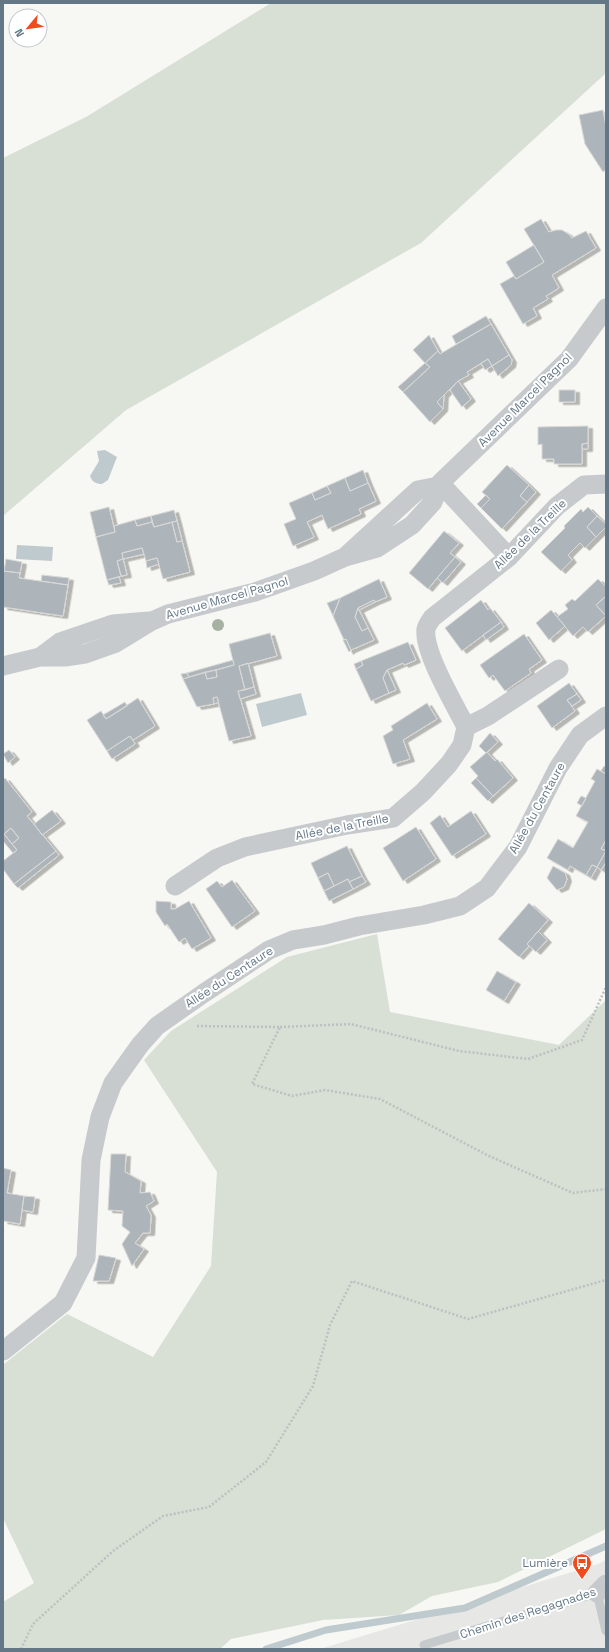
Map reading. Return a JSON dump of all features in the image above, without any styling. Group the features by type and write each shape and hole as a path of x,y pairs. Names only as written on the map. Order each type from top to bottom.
{"street":[{"name":"Avenue Marcel Pagnol","path":"3,666 40,657 65,657 85,654 116,643 152,621 168,614 274,586 314,571 345,557 377,548 412,525 432,502 439,485 569,359 606,308"},
{"name":"Allée de la Treille","path":"175,886 217,858 245,846 347,825 394,818 423,792 449,764 462,746 466,727 440,675 427,644 426,628 432,618 442,608 509,557 557,506 584,485 606,484"},
{"path":"439,485 509,557"},
{"path":"466,727 488,716 559,668"},
{"name":"Allée du Centaure","path":"3,1351 63,1303 86,1258 90,1160 100,1117 113,1083 140,1045 157,1026 269,950 293,940 324,935 359,926 424,915 460,906 487,888 518,847 567,754 580,735 606,716"}],"lane":[{"path":"602,1588 606,1631"},
{"name":"Chemin des Regagnades","path":"424,1645 602,1588"}],"path":[{"path":"196,1026 280,1027 351,1024 459,1051 528,1059 582,1040 606,987"},
{"path":"280,1027 252,1084 292,1096 325,1090 380,1099 489,1156 573,1193 606,1189"},
{"path":"21,1649 33,1624 113,1551 163,1516 209,1507 266,1462 313,1386 330,1326 352,1281 468,1319 606,1280"}],"shaded area":[{"path":"271,3 606,3 606,73 421,243 126,410 3,516 3,158 86,117"},
{"path":"105,450 117,457 108,480 102,484 98,484 93,481 90,476 99,461 97,451"},
{"path":"17,545 53,547 52,561 16,559"},
{"path":"301,693 307,715 262,727 256,704"},
{"path":"377,934 390,1012 559,1045 606,1000 606,1529 498,1582 432,1596 399,1615 323,1620 231,1639 220,1649 3,1649 3,1602 34,1583 3,1518 4,1364 67,1314 153,1357 211,1266 217,1172 144,1060 171,1031 287,957"},
{"path":"606,1560 606,1649 320,1649 598,1564"}],"building":[{"path":"603,110 606,127 606,169 603,172 585,144 579,115"},
{"path":"541,219 549,232 562,230 572,238 586,231 596,248 552,275 559,288 546,296 548,299 533,308 537,316 523,324 500,284 514,276 516,279 544,262 524,229"},
{"path":"534,245 544,262 516,279 506,262"},
{"path":"486,316 491,324 456,344 452,336"},
{"path":"491,324 509,355 492,366 488,359 467,372 469,375 458,381 437,402 443,409 430,422 403,392 430,367 425,363 438,351 440,354"},
{"path":"429,335 438,351 425,363 413,350"},
{"path":"509,355 512,360 511,365 498,376 492,366"},
{"path":"488,359 492,366 485,370 481,363"},
{"path":"425,363 430,367 403,392 398,387"},
{"path":"458,381 471,399 462,407 450,390"},
{"path":"559,390 575,390 575,402 559,402"},
{"path":"444,395 443,409 437,402"},
{"path":"588,426 588,443 582,444 582,464 554,464 554,459 542,459 542,444 538,445 538,427"},
{"path":"588,443 588,449 582,449 582,444"},
{"path":"507,465 529,485 520,496 527,502 502,529 481,508 490,499 482,492"},
{"path":"363,470 368,483 350,491 345,478"},
{"path":"345,478 350,491 368,483 376,501 359,509 361,514 328,529 322,515 307,522 314,537 293,546 284,524 296,519 289,503 312,493 315,500 331,493 327,486"},
{"path":"529,485 536,492 527,502 520,496"},
{"path":"327,486 331,493 315,500 312,493"},
{"path":"486,495 490,499 481,508 477,504"},
{"path":"109,507 115,532 96,537 90,512"},
{"path":"588,507 597,516 587,527 596,537 585,548 580,543 568,555 572,560 561,571 541,552 565,528 564,526 581,509 583,512"},
{"path":"174,510 177,521 154,527 151,516"},
{"path":"151,516 152,522 137,526 135,520"},
{"path":"597,516 606,524 606,527 596,537 587,527"},
{"path":"135,520 137,526 152,522 154,527 172,522 177,542 182,541 190,572 163,579 157,558 146,561 142,548 122,553 123,559 117,561 121,576 107,580 96,537 115,532 114,526"},
{"path":"177,521 182,541 177,542 172,522"},
{"path":"444,531 459,543 450,553 455,557 428,589 409,573"},
{"path":"142,548 144,554 123,559 122,553"},
{"path":"455,557 461,562 443,583 437,578"},
{"path":"157,558 159,564 147,568 146,561"},
{"path":"6,559 22,562 20,573 4,571"},
{"path":"123,559 127,575 121,576 117,561"},
{"path":"3,571 20,573 19,578 68,585 63,616 3,607"},
{"path":"42,575 69,578 68,585 41,581"},
{"path":"119,577 121,583 109,585 107,580"},
{"path":"379,579 387,597 375,602 374,600 358,608 355,617 362,631 368,628 374,640 351,650 346,639 344,640 333,616 340,598"},
{"path":"598,579 606,587 606,596 596,605 606,616 588,632 583,627 573,636 557,617 568,609 565,605 572,599 575,601"},
{"path":"606,596 606,616 596,605"},
{"path":"340,598 333,616 327,603"},
{"path":"374,600 375,602 359,610 358,608"},
{"path":"481,600 488,610 490,608 501,622 462,651 445,628"},
{"path":"358,608 368,628 362,631 355,617"},
{"path":"551,610 565,626 549,640 536,623"},
{"path":"501,622 504,627 486,640 483,635"},
{"path":"270,633 277,656 239,666 245,690 238,691 251,736 229,741 217,697 213,698 214,704 197,707 183,679 205,672 207,679 217,677 216,670 234,665 229,644"},
{"path":"524,634 542,660 529,669 531,673 505,691 493,675 489,678 480,665"},
{"path":"346,639 351,650 349,652 343,640"},
{"path":"408,642 416,660 404,665 403,663 387,670 383,678 389,693 371,701 356,669 363,665 361,661"},
{"path":"233,660 234,665 189,677 187,673"},
{"path":"361,661 363,665 356,669 354,664"},
{"path":"248,663 254,687 245,690 239,666"},
{"path":"216,670 217,677 207,679 205,672"},
{"path":"387,670 396,690 389,693 383,678"},
{"path":"187,673 189,677 183,679 181,674"},
{"path":"569,683 577,694 567,700 575,711 552,728 537,706"},
{"path":"254,687 256,694 240,699 238,691"},
{"path":"577,694 581,700 572,706 567,700"},
{"path":"217,697 219,702 214,704 213,698"},
{"path":"138,698 155,726 133,740 130,736 107,751 87,720 101,711 106,719"},
{"path":"125,702 127,706 106,719 103,715"},
{"path":"427,703 437,719 403,740 410,759 393,764 383,736 393,730 391,726"},
{"path":"490,733 498,742 486,753 479,746"},
{"path":"130,736 135,744 112,759 107,751"},
{"path":"9,750 15,757 8,763 3,754"},
{"path":"487,752 495,761 497,759 513,778 493,796 476,778 478,776 470,767"},
{"path":"604,766 606,767 606,774 601,771"},
{"path":"597,769 606,774 606,840 601,849 606,851 597,867 592,865 586,875 570,866 568,870 547,858 558,839 573,848 588,822 576,816 595,781 591,779"},
{"path":"5,778 32,812 27,816 56,851 14,884 3,869 3,861 17,850 12,844 19,838 11,828 3,835 3,780"},
{"path":"476,778 493,796 488,801 471,783"},
{"path":"581,796 586,798 582,806 577,803"},
{"path":"52,810 61,821 42,835 34,824"},
{"path":"471,811 486,834 452,856 430,823 440,815 448,827"},
{"path":"416,827 436,859 403,881 383,848"},
{"path":"11,828 19,838 12,844 4,834"},
{"path":"4,834 17,850 13,853 3,841"},
{"path":"606,840 606,849 601,849"},
{"path":"347,846 362,876 349,882 348,879 334,886 328,873 318,878 311,863"},
{"path":"56,851 59,855 18,888 14,884"},
{"path":"606,851 606,862 601,870 597,867"},
{"path":"592,865 597,867 591,878 586,875"},
{"path":"553,866 565,873 567,879 564,887 557,890 547,878"},
{"path":"328,873 334,886 324,891 318,878"},
{"path":"362,876 366,882 353,889 349,882"},
{"path":"348,879 353,889 329,901 324,891"},
{"path":"232,880 255,911 232,927 206,889 217,881 222,887"},
{"path":"156,901 171,902 171,909 175,909 189,901 211,938 192,949 185,938 179,942 167,924 165,926 156,912"},
{"path":"529,903 548,920 527,944 529,946 519,957 498,939"},
{"path":"538,931 547,940 536,952 527,944"},
{"path":"497,971 516,982 504,1001 486,990"},
{"path":"111,1154 126,1154 125,1172 141,1181 140,1193 150,1192 154,1201 146,1206 151,1215 150,1233 143,1233 135,1243 144,1249 132,1266 122,1244 130,1232 122,1226 123,1211 108,1210"},
{"path":"3,1168 11,1170 7,1193 24,1196 20,1224 3,1221"},
{"path":"24,1196 35,1197 33,1212 22,1210"},
{"path":"99,1255 116,1258 109,1281 93,1281"}],"waterway":[{"path":"266,1649 326,1630 465,1608 606,1546"}],"place":[{"name":"Lumière","path":"582,1580"}]}
